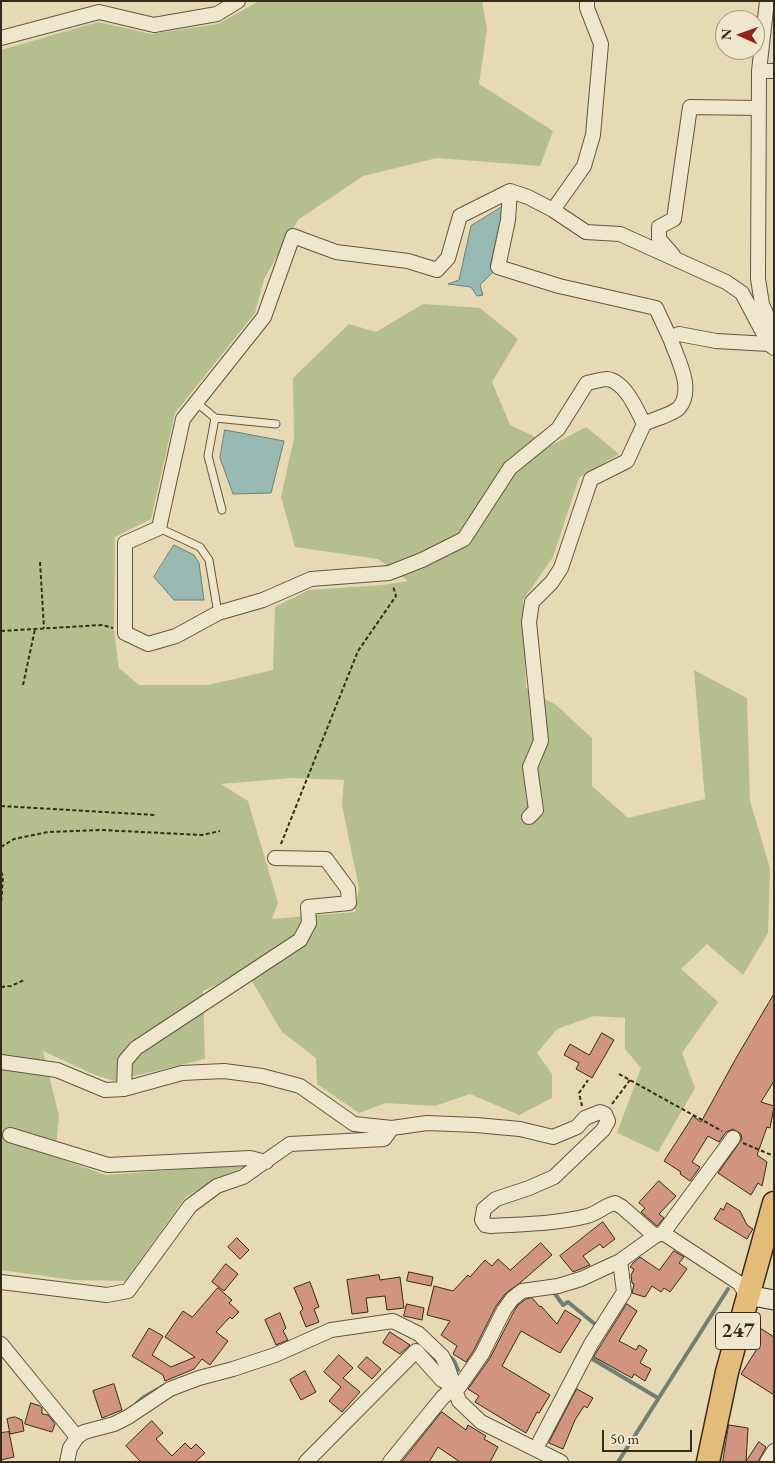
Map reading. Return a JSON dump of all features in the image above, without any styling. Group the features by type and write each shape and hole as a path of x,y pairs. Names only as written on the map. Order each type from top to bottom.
{"highway":[{"name":"247","path":"708,1462 727,1372 774,1203"}],"main road":[{"path":"747,1295 774,1300"}],"street":[{"path":"1,38 99,12 154,25 217,14 238,1"},
{"path":"554,210 584,166 593,135 601,44 587,8 587,1"},
{"path":"767,1 759,71 758,279 762,304 772,342"},
{"path":"759,71 774,71"},
{"path":"677,260 659,239 658,227 674,219 690,107 759,108"},
{"path":"510,191 508,220 498,266 559,286 656,308 670,338 684,378 686,395 678,409 644,424 627,461 591,479 561,568 552,582 532,602 529,622 541,741 530,767 536,810 529,817"},
{"path":"644,424 635,405 622,386 607,379 587,383 558,429 510,468 464,539 422,560 389,573 310,579 264,600 218,613 176,636 148,644 125,632 126,543 159,528 183,419 264,317 293,236 336,252 408,261 437,270 448,258 460,216 510,191 528,197 554,210 586,232 620,234 726,282 742,293 772,342"},
{"path":"670,338 678,334 716,341 772,342"},
{"path":"124,1089 125,1061 136,1048 300,940 309,924 308,907 349,903 348,889 326,859 275,858"},
{"path":"1,1062 57,1070 105,1090 124,1089 182,1073 224,1071 262,1076 300,1086 354,1124 392,1128 427,1123 476,1125 520,1129 553,1137 577,1127 585,1118 600,1112 605,1114 608,1121 603,1130 554,1177 496,1199 484,1209 482,1220 485,1225 545,1222 589,1216 606,1205 615,1203 659,1234 739,1283 747,1295"},
{"path":"1,1282 107,1295 128,1291 190,1206 217,1186 243,1177 290,1144 384,1139 392,1128"},
{"path":"10,1135 108,1165 250,1158 266,1162"},
{"path":"306,1462 416,1351 442,1380 460,1387 482,1354 504,1310 512,1299 522,1291 558,1286 581,1279 620,1261 659,1234 733,1138"},
{"path":"540,1441 590,1344 624,1292 620,1261"},
{"path":"67,1462 70,1448 77,1437 84,1432 114,1424 128,1417 170,1389 199,1378 275,1355 331,1330 393,1321 419,1334 442,1356 455,1386 459,1401 481,1422 562,1462"},
{"path":"1,1344 77,1437"},
{"path":"390,1462 428,1414 455,1386"},
{"path":"506,1434 514,1434 536,1442 540,1441 560,1454 562,1462"},
{"path":"520,1440 517,1443 538,1462"},
{"path":"766,1462 774,1451"}],"lane":[{"path":"196,402 215,418 276,424"},
{"path":"215,418 208,456 222,510"},
{"path":"159,528 200,547 209,560 218,613"}],"path":[{"path":"40,562 44,628"},
{"path":"275,858 358,651 396,596 389,573"},
{"path":"1,631 102,625 125,632"},
{"path":"23,685 35,629"},
{"path":"1,806 156,815"},
{"path":"1,847 14,838 48,832 101,830 202,834 220,831"},
{"path":"1,872 3,876 1,904"},
{"path":"1,987 11,986 24,980"},
{"path":"619,1074 713,1126"},
{"path":"585,1118 579,1092 588,1080"},
{"path":"605,1114 630,1080"}],"green space":[{"path":"259,1 482,1 487,29 479,84 553,131 540,166 437,158 363,176 298,220 264,279 255,313 175,413 151,519 115,537 114,631 119,668 139,685 208,685 273,670 275,607 309,590 383,585 408,581 378,559 295,547 281,497 294,438 293,378 349,324 376,332 423,304 480,308 518,339 492,382 510,425 552,445 586,427 619,454 579,478 553,557 523,600 526,688 556,705 592,738 592,786 628,818 705,799 694,670 747,698 750,801 770,868 768,933 743,975 707,944 681,969 718,1002 682,1053 695,1088 658,1152 617,1133 641,1068 625,1049 625,1018 594,1016 557,1029 537,1053 552,1074 552,1098 519,1115 470,1094 435,1106 386,1103 359,1113 317,1084 316,1058 282,1032 246,971 203,991 205,1059 114,1081 93,1074 43,1051 59,1116 55,1157 106,1175 250,1164 208,1183 185,1198 125,1281 73,1280 1,1270 1,50 98,22 151,34 218,24","holes":["292,778 344,780 342,805 359,888 355,912 272,919 278,903 248,801 221,784"]}],"water":[{"path":"505,205 490,266 493,272 480,285 483,295 477,296 471,287 448,284 459,280 471,226"},
{"path":"225,430 284,441 271,493 233,494 220,458"},
{"path":"174,545 194,555 199,563 204,600 174,600 154,577"}],"building":[{"path":"774,994 774,1081 761,1102 774,1107 770,1128 767,1127 757,1155 767,1162 762,1186 758,1183 751,1195 718,1173 742,1139 741,1134 733,1129 726,1132 719,1142 708,1136 692,1162 700,1167 690,1181 680,1174 681,1172 664,1161 693,1116 701,1122"},
{"path":"602,1033 614,1040 592,1078 576,1069 579,1063 564,1055 570,1044 589,1055"},
{"path":"659,1181 676,1196 659,1214 664,1218 657,1226 641,1212 645,1208 639,1203"},
{"path":"727,1203 740,1211 747,1225 753,1229 747,1239 714,1219 721,1208 723,1210"},
{"path":"603,1222 615,1239 603,1248 600,1244 583,1256 590,1265 573,1272 560,1256"},
{"path":"237,1238 249,1250 240,1259 228,1247"},
{"path":"541,1243 552,1255 505,1294 496,1306 466,1362 453,1354 457,1346 441,1335 450,1321 427,1315 434,1286 453,1291 468,1275 470,1277 485,1260 492,1266 498,1259 510,1270"},
{"path":"674,1251 684,1257 679,1263 687,1269 670,1292 664,1288 661,1292 652,1286 645,1297 632,1293 634,1284 632,1283 631,1275 634,1269 630,1267 633,1263 640,1257 659,1270"},
{"path":"226,1264 238,1274 224,1291 212,1282"},
{"path":"409,1272 433,1277 431,1286 407,1281"},
{"path":"379,1275 380,1280 400,1277 404,1308 387,1310 385,1296 366,1298 368,1312 352,1314 347,1280"},
{"path":"310,1282 319,1307 314,1309 319,1322 306,1327 300,1312 303,1309 294,1288"},
{"path":"218,1288 232,1300 229,1303 239,1312 232,1319 230,1317 216,1332 228,1341 210,1365 202,1359 194,1369 165,1381 163,1375 132,1356 149,1328 163,1336 152,1355 171,1367 195,1357 165,1337 183,1311 192,1317"},
{"path":"532,1298 557,1324 565,1310 581,1320 560,1353 521,1331 502,1366 550,1395 539,1413 537,1412 526,1433 475,1402 479,1396 468,1389 490,1358 518,1305 526,1299"},
{"path":"407,1304 424,1308 422,1320 404,1316"},
{"path":"627,1304 637,1311 619,1341 636,1350 639,1345 647,1350 640,1363 651,1369 645,1381 634,1374 632,1378 594,1357"},
{"path":"280,1313 286,1328 283,1331 288,1340 276,1345 265,1320"},
{"path":"760,1328 774,1337 774,1395 741,1374 757,1349 750,1345"},
{"path":"390,1332 410,1345 400,1354 383,1343"},
{"path":"339,1355 353,1368 343,1378 360,1392 342,1412 329,1401 341,1387 324,1372"},
{"path":"367,1357 381,1369 372,1379 358,1367"},
{"path":"305,1371 316,1392 301,1400 290,1380"},
{"path":"114,1384 122,1410 102,1418 93,1391"},
{"path":"577,1389 593,1398 587,1408 584,1406 575,1420 563,1449 549,1443"},
{"path":"31,1403 40,1406 42,1414 48,1415 55,1424 52,1432 25,1424"},
{"path":"442,1412 466,1430 468,1425 486,1436 484,1439 498,1447 490,1462 460,1462 438,1447 429,1462 402,1462"},
{"path":"15,1417 22,1420 24,1431 10,1434 7,1419"},
{"path":"152,1421 163,1433 156,1439 172,1456 185,1443 191,1449 196,1444 205,1453 195,1462 141,1462 126,1446"},
{"path":"729,1425 748,1428 746,1462 723,1462"},
{"path":"9,1432 14,1457 1,1460 1,1433"},
{"path":"759,1442 766,1447 758,1462 746,1462"}],"waterway":[{"path":"618,1462 728,1289"},
{"path":"553,1291 563,1305 568,1302 596,1325 594,1328"},
{"path":"446,1353 454,1361 458,1370"},
{"path":"589,1357 658,1398"},
{"path":"137,1403 167,1384"}]}
